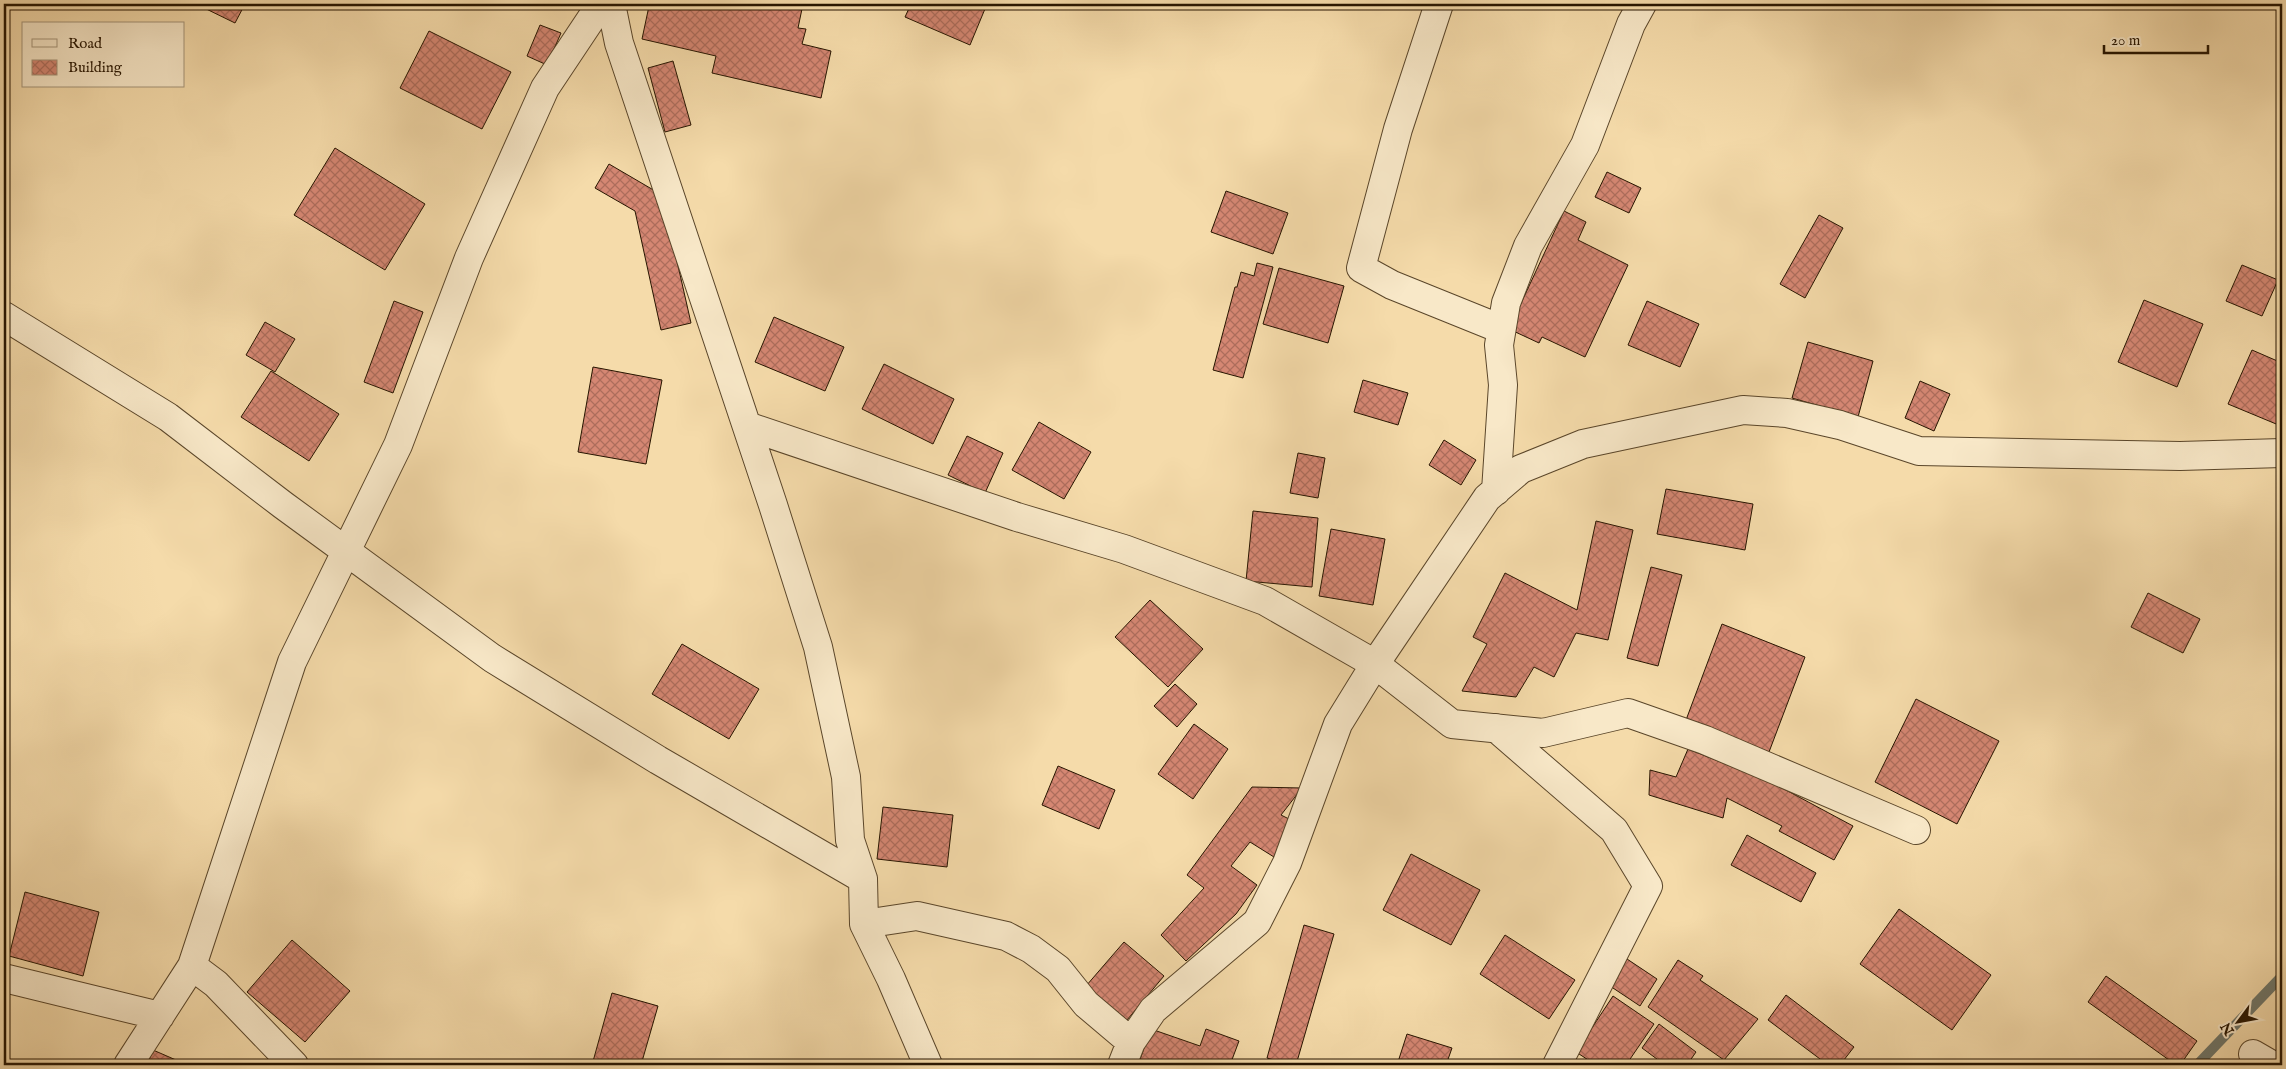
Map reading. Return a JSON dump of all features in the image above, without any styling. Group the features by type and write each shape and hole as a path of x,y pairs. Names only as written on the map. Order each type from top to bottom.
{"street":[{"path":"128,1065 192,966 292,662 398,445 469,258 545,88 601,4"},
{"path":"610,4 619,42 747,426 818,647 846,776 850,840 863,879 864,924 928,1065"},
{"path":"1439,4 1398,130 1361,268 1392,285 1501,329"},
{"path":"1496,491 1503,385 1499,346 1506,303 1528,246 1585,145 1631,24 1642,4"},
{"path":"4,316 168,416 347,552 492,658 658,760 863,879"},
{"path":"864,924 917,916 1006,936 1031,949 1058,969 1127,1054 1153,1010 1257,922 1287,863 1338,724 1487,498 1521,469 1583,444 1743,410 1787,413 1840,426 1919,451 2180,456 2282,453"},
{"path":"747,426 1017,517 1124,549 1256,597 1376,664 1452,724 1543,733 1628,713 1705,740 1916,830"},
{"path":"1496,728 1614,830 1648,886 1557,1065"},
{"path":"192,966 216,984 294,1065"},
{"path":"4,978 160,1016"}],"building":[{"path":"196,4 245,4 235,23"},
{"path":"663,4 803,4 798,28 806,29 802,44 831,51 821,98 712,73 716,56 642,39 649,6 662,9"},
{"path":"911,4 987,4 970,45 905,17"},
{"path":"540,25 561,33 547,65 527,56"},
{"path":"429,31 511,72 482,129 400,88"},
{"path":"673,61 691,125 665,132 648,68"},
{"path":"335,148 425,204 385,270 294,215"},
{"path":"609,164 662,195 691,323 661,330 635,211 595,188"},
{"path":"1607,172 1641,188 1629,213 1595,197"},
{"path":"1226,191 1288,213 1273,254 1211,232"},
{"path":"1564,211 1586,222 1578,240 1628,265 1585,357 1542,337 1539,343 1509,329"},
{"path":"1819,215 1843,228 1805,298 1780,284"},
{"path":"1257,263 1273,267 1243,378 1213,370 1235,287 1237,287 1241,272 1254,276"},
{"path":"2242,265 2278,280 2262,316 2226,301"},
{"path":"1279,268 1344,286 1328,343 1263,324"},
{"path":"2144,300 2203,324 2177,387 2118,362"},
{"path":"394,301 423,312 393,393 364,382"},
{"path":"1647,301 1699,324 1680,367 1628,345"},
{"path":"774,317 844,347 825,391 755,362"},
{"path":"265,322 295,339 275,372 246,355"},
{"path":"1808,342 1873,361 1858,417 1792,398"},
{"path":"2252,350 2282,363 2281,426 2228,404"},
{"path":"884,364 954,399 933,444 862,409"},
{"path":"593,367 662,380 646,464 578,452"},
{"path":"271,371 339,414 309,461 241,417"},
{"path":"1363,380 1408,393 1398,425 1354,412"},
{"path":"1920,381 1950,394 1934,431 1905,418"},
{"path":"1039,422 1091,452 1064,499 1012,470"},
{"path":"967,436 1003,453 985,493 948,475"},
{"path":"1444,440 1476,460 1461,485 1429,465"},
{"path":"1298,453 1325,458 1318,498 1290,493"},
{"path":"1666,489 1753,504 1745,550 1657,534"},
{"path":"1253,511 1318,518 1312,587 1246,581"},
{"path":"1596,521 1633,530 1608,640 1576,633 1554,677 1534,667 1516,697 1462,691 1487,644 1473,637 1505,573 1577,610"},
{"path":"1331,529 1385,539 1373,605 1319,596"},
{"path":"1651,567 1682,575 1658,666 1627,658"},
{"path":"2148,593 2200,619 2183,653 2131,627"},
{"path":"1150,600 1203,649 1168,687 1115,637"},
{"path":"1722,624 1805,657 1769,752 1686,720"},
{"path":"682,644 759,689 729,739 652,694"},
{"path":"1175,684 1197,704 1177,727 1154,706"},
{"path":"1916,699 1999,741 1957,824 1875,782"},
{"path":"1194,724 1228,749 1193,799 1158,774"},
{"path":"1688,749 1771,782 1853,826 1834,860 1779,831 1782,826 1727,798 1723,818 1649,795 1650,770 1676,777"},
{"path":"1058,766 1115,790 1099,829 1042,805"},
{"path":"1252,787 1302,788 1281,815 1291,820 1274,857 1250,842 1231,866 1257,885 1236,914 1186,961 1161,935 1204,888 1187,875"},
{"path":"883,807 953,815 947,867 877,859"},
{"path":"1747,835 1816,873 1801,902 1731,865"},
{"path":"1411,854 1480,890 1451,945 1383,910"},
{"path":"25,892 99,912 83,976 9,956"},
{"path":"1899,909 1991,975 1952,1030 1860,964"},
{"path":"1304,925 1334,934 1296,1065 1290,1065 1267,1058"},
{"path":"1505,935 1575,980 1549,1019 1480,974"},
{"path":"292,940 350,991 305,1042 247,992"},
{"path":"1124,942 1164,976 1127,1020 1086,986"},
{"path":"1624,957 1657,979 1640,1006 1607,984"},
{"path":"1678,960 1703,976 1700,980 1758,1019 1724,1060 1648,1007"},
{"path":"2106,976 2197,1041 2180,1065 2176,1065 2088,1002"},
{"path":"612,993 658,1006 641,1065 592,1065"},
{"path":"1786,995 1854,1047 1840,1065 1828,1065 1768,1020"},
{"path":"1613,996 1654,1024 1626,1065 1596,1065 1576,1052"},
{"path":"1659,1024 1696,1052 1687,1065 1665,1065 1642,1048"},
{"path":"1151,1029 1200,1046 1206,1029 1239,1041 1230,1065 1138,1065"},
{"path":"1407,1034 1452,1048 1446,1065 1397,1065"},
{"path":"153,1050 176,1060 174,1065 147,1065"}],"waterway":[{"path":"2197,1065 2282,976"}]}
